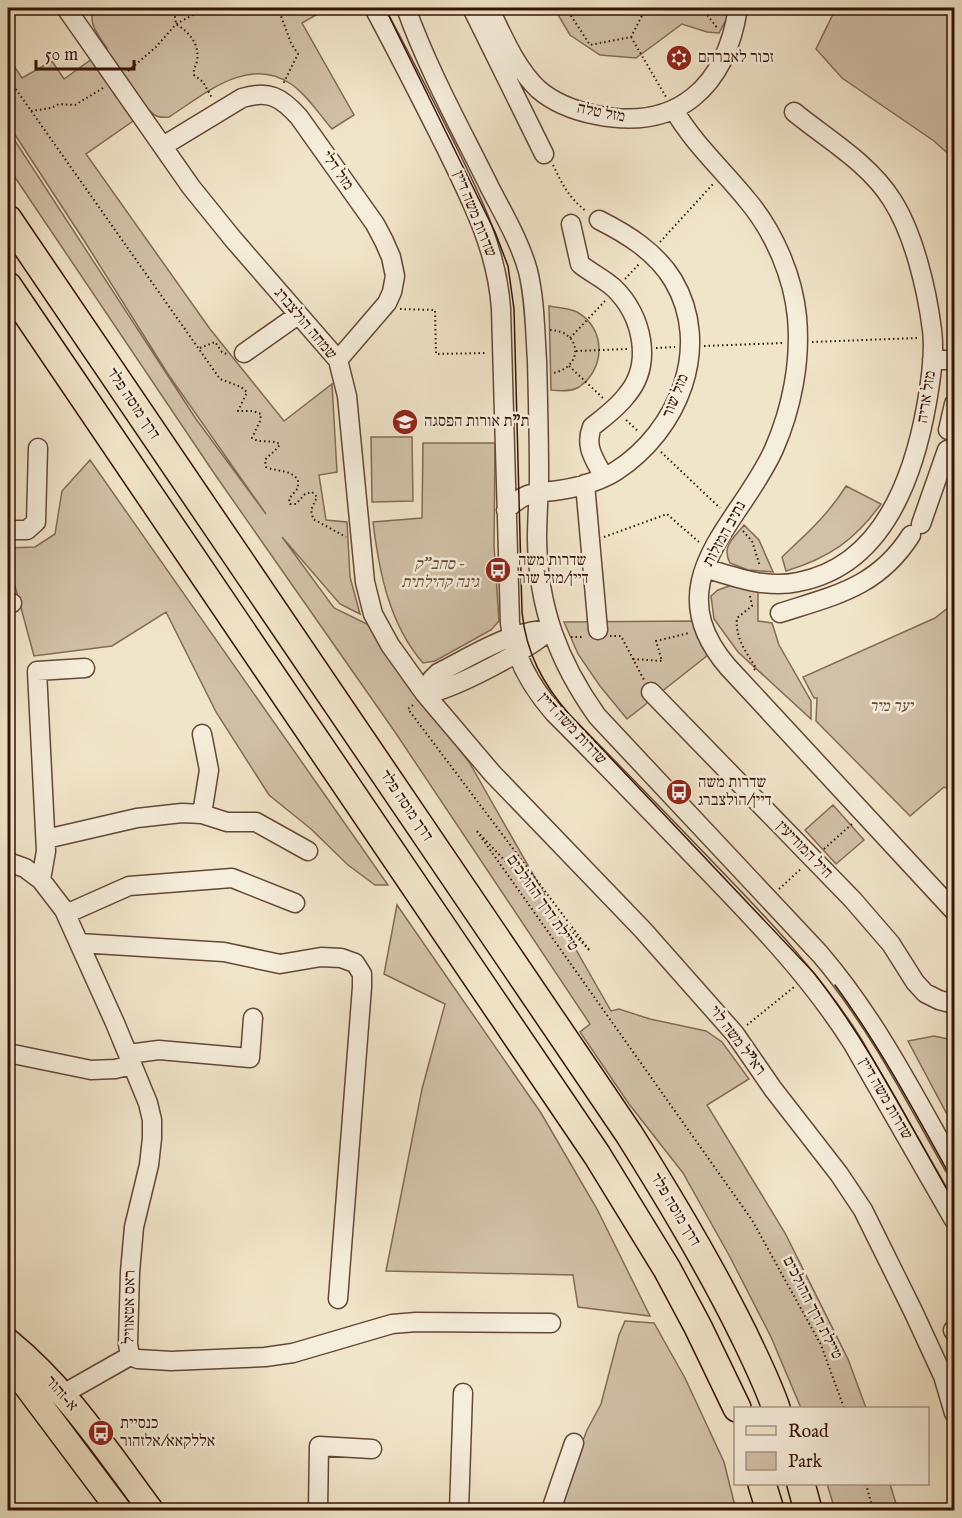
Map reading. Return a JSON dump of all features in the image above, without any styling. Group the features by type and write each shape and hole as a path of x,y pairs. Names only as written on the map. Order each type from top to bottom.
{"highway":[{"name":"דרך מוסה פלד","path":"8,219 629,1134 700,1251 769,1387 776,1407"},
{"path":"8,286 597,1155 667,1269 737,1407"},
{"path":"762,1485 770,1510"},
{"path":"801,1485 808,1510"}],"main road":[{"name":"א-זהור","path":"8,1341 63,1394 151,1510"},
{"name":"א-זהור","path":"8,1368 26,1386 119,1510"}],"street":[{"name":"שמחה הולצברג","path":"66,8 205,205 338,360 347,396 364,582 373,614 390,645 424,694 446,718"},
{"name":"שדרות משה דיין","path":"374,8 463,183 486,236 499,284 506,510 514,644 532,684 544,702 752,916 807,977 853,1044 954,1220"},
{"name":"שדרות משה דיין","path":"406,8 425,56 520,250 531,288 537,374 539,568 552,633 571,675 597,716 820,954 853,995 887,1046 954,1166"},
{"path":"472,8 504,56 547,156"},
{"name":"מזל טלה","path":"489,8 504,56 540,90 552,99 591,114 626,120 659,115 674,110 708,82 724,59 730,45 738,8"},
{"path":"163,146 242,98 265,94 276,97"},
{"name":"מזל דלי","path":"276,97 287,104 299,117 375,224 392,256 395,276 392,292 382,309 338,360"},
{"name":"נתיב המזלות","path":"674,110 689,134 765,223 784,266 797,315 798,342 792,394 773,450 708,560 699,587 698,601 705,629 718,655 954,911"},
{"name":"מזל אריה","path":"708,560 757,581 796,583 814,579 844,563 873,539 897,504 923,424 932,360 932,337 924,288 906,227 892,200 866,169 794,112"},
{"name":"מזל שור","path":"506,510 520,498 539,491 561,490 604,477 634,458 666,423 684,386 690,346 689,326 672,279 651,254 635,240 599,220"},
{"path":"571,224 580,264 604,279 625,300 640,331 642,348 639,372 634,384 627,396 592,427 589,434 590,453 604,477"},
{"path":"244,353 298,315"},
{"path":"932,360 954,360"},
{"path":"948,430 954,404"},
{"path":"8,530 27,530 36,522 38,448"},
{"path":"780,613 858,585 889,565 916,529 947,450"},
{"path":"908,475 934,486"},
{"path":"585,484 598,634"},
{"path":"844,563 858,585"},
{"path":"424,694 447,688 514,644 536,642 552,633"},
{"path":"41,880 46,839 38,671 85,668"},
{"name":"חיל המודיעין","path":"651,692 866,914 891,944 915,982 925,993 954,1004"},
{"name":"רא\"ל משה לוי","path":"446,718 492,772 643,930 735,1034 773,1089 839,1174 863,1210 951,1376 954,1413"},
{"path":"202,734 209,770 202,814"},
{"path":"46,839 137,818 182,813 202,814 227,822 256,822 308,851"},
{"name":"ראס אטאוויל","path":"8,862 25,868 41,880 56,897 66,914 148,1103 152,1120 152,1138 149,1165 134,1227 130,1272 128,1344 130,1356 138,1359 171,1361 265,1357 293,1353 392,1324 416,1322 551,1323"},
{"path":"66,914 129,886 232,878 295,903"},
{"path":"79,943 224,952 280,964 321,957 341,958 355,963 362,974 362,987 338,1299"},
{"path":"8,1053 91,1070 115,1069 130,1059 159,1050 250,1058 253,1018"},
{"path":"63,1394 130,1356"},
{"path":"459,1510 463,1394"},
{"path":"551,1510 574,1443"},
{"path":"318,1510 319,1446 372,1449"}],"path":[{"path":"172,8 176,24 190,34 195,44 197,61 193,70 194,75 203,82 219,112"},
{"path":"276,97 298,54 291,43 278,8"},
{"path":"566,8 590,45 631,37"},
{"path":"631,37 646,8"},
{"path":"702,8 730,45"},
{"path":"631,37 674,110"},
{"path":"8,78 220,379 242,387 248,392 238,411 253,411 261,414 252,438 258,442 274,441 280,444 265,460 266,466 276,471 288,472 298,480 298,488 289,499 290,504 296,504 304,494 312,492 318,497 311,510 313,519 360,543"},
{"path":"547,156 565,190 575,202 599,220"},
{"path":"382,309 435,310 436,354 502,353"},
{"path":"535,330 561,330 573,342 576,351 574,359 561,372 537,374"},
{"path":"576,351 932,337"},
{"path":"199,349 215,342 222,352 232,356 244,353"},
{"path":"569,366 731,518 752,542 757,581 752,606 736,618 736,630 739,640 756,668 741,680"},
{"path":"590,542 668,514 708,560"},
{"path":"633,660 662,661 656,641 705,629"},
{"path":"552,633 621,636 651,692"},
{"name":"טיילת דרך ההולכים","path":"424,694 408,710 590,951 476,830 752,1220 821,1345 844,1407"},
{"path":"735,1034 807,977"},
{"path":"866,1485 873,1510"}],"green space":[{"path":"95,8 328,8 302,23 354,115 332,129 297,88 275,76 259,74 227,81 169,117 158,116 149,110 86,154 210,329 284,421 332,384 337,472 319,475 326,520 347,522 350,577 360,614 340,604 282,537 334,608 369,625 415,692 469,762 611,1011 619,1009 650,1019 706,1031 722,1042 749,1079 707,1105 785,1233 848,1359 866,1407 801,1407 771,1337 683,1173 629,1104 580,1032 590,1024 395,732 216,476 8,167 8,130 196,419 266,514 168,374 8,124 8,57 22,78 52,61 64,79 107,48 93,24"},
{"path":"554,8 729,8 728,16 719,33 707,32 682,24 636,58 600,55 570,35"},
{"path":"836,8 954,8 954,159 934,141 842,78 816,49"},
{"path":"549,306 577,312 587,319 597,338 598,360 594,370 588,379 573,390 551,390"},
{"path":"371,437 412,437 413,501 372,502"},
{"name":"סחב\"ק - גינה קהילתית","path":"423,443 495,443 494,546 499,621 491,630 435,661 423,663 411,648 394,614 382,578 373,522 422,518"},
{"path":"90,460 388,885 375,885 348,865 311,829 269,795 216,712 166,612 112,646 34,656 8,560 8,548 35,547 55,534 62,491"},
{"path":"846,486 881,504 861,528 840,546 828,554 786,571 782,557 824,515"},
{"path":"744,525 759,540 773,572 748,570 730,563 728,547"},
{"path":"732,585 758,588 758,621 772,623 779,645 811,701 811,719 738,652 714,619 711,596 718,590"},
{"name":"יער מיר","path":"954,603 954,791 944,787 910,816 816,721 817,698 814,698 803,677 935,618"},
{"path":"697,621 708,655 627,719 578,654 564,622"},
{"path":"833,805 864,840 836,864 805,830"},
{"path":"397,905 541,1113 597,1209 650,1316 578,1307 573,1275 386,1271 422,1089 445,1004 384,974"},
{"path":"934,1036 954,1043 954,1111 949,1118 908,1041"},
{"path":"625,1321 654,1323 685,1378 724,1462 736,1510 559,1510 563,1493 587,1430 601,1404 619,1335"},
{"path":"827,1485 890,1485 898,1510 835,1510"}],"tram line":[{"path":"385,8 495,232 508,266 514,309 522,612 527,641 537,667 551,691 569,714 814,973 871,1056 954,1202"},
{"path":"835,985 883,1058 954,1183"}],"place":[{"name":"זכור לאברהם","path":"679,58"},
{"name":"ת\"ת אורות הפסגה","path":"405,422"},
{"name":"שדרות משה דיין/מזל שור","path":"498,570"},
{"name":"שדרות משה דיין/הולצברג","path":"679,792"},
{"name":"כנסיית אללקאא/אלזהור","path":"101,1433"}]}
